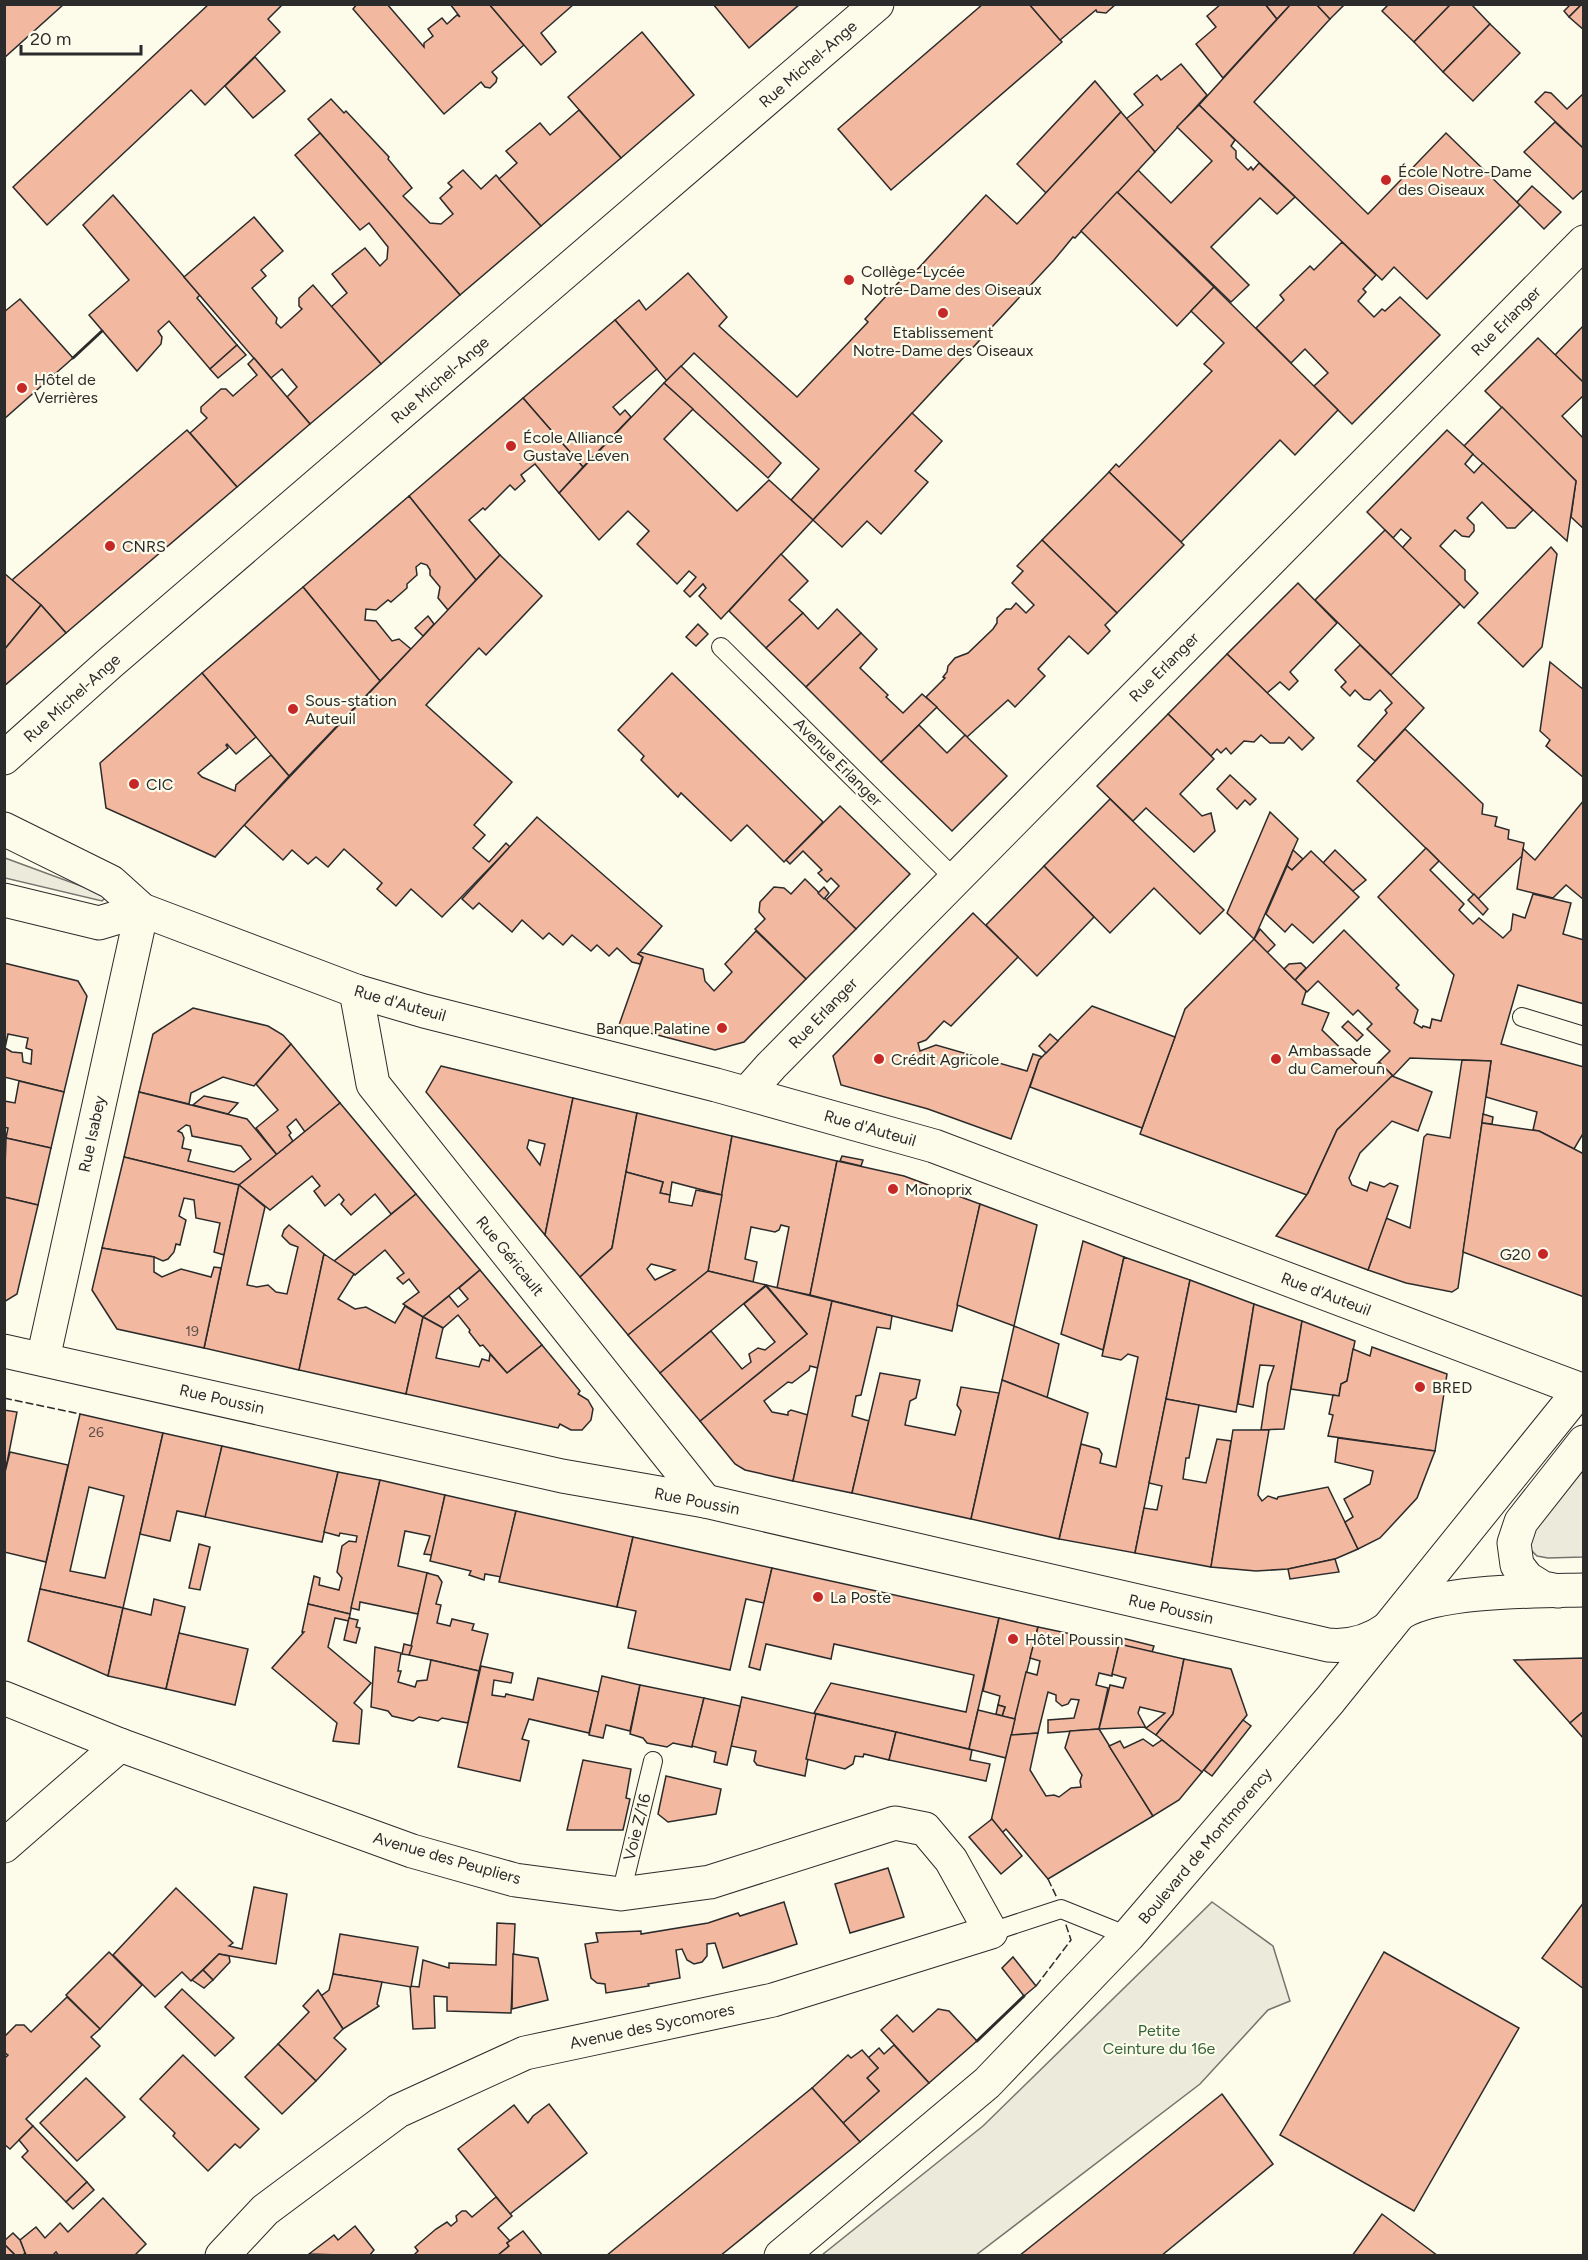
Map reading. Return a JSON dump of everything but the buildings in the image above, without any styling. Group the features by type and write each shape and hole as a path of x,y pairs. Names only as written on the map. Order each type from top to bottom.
{"street":[{"name":"Rue Michel-Ange","path":"4,758 119,655 877,4"},
{"name":"Rue Erlanger","path":"747,1093 1584,242"},
{"name":"Rue d'Auteuil","path":"4,829 111,882 142,910 356,991 424,1011 747,1093 934,1146 1582,1391"},
{"path":"4,900 99,923 142,910"},
{"name":"Rue Isabey","path":"43,1359 142,910"},
{"name":"Rue Géricault","path":"356,991 373,1084 705,1501"},
{"name":"Rue Poussin","path":"4,1350 562,1476 705,1501 1328,1645 1363,1642 1414,1606 1443,1599 1571,1591"},
{"name":"Boulevard de Montmorency","path":"781,2256 987,2083 1128,1936 1330,1700 1582,1391"},
{"path":"1571,1591 1543,1588 1527,1578 1517,1565 1514,1543 1521,1522 1584,1442"},
{"name":"Avenue des Peupliers","path":"4,1698 120,1745 412,1851 515,1880 621,1894 710,1882 896,1823 925,1829 951,1860 991,1932"},
{"path":"4,1846 120,1745"},
{"name":"Avenue des Sycomores","path":"222,2256 265,2210 398,2111 525,2053 773,2000 991,1932"}],"lane":[{"name":"Avenue Erlanger","path":"722,647 955,879"},
{"path":"1522,1017 1584,1036"},
{"name":"Voie Z/16","path":"621,1894 653,1761"},
{"name":"Avenue des Sycomores","path":"991,1932 1061,1909 1128,1936"}],"green space":[{"name":"Petite Ceinture du 16e","path":"1212,1902 1273,1946 1290,2001 1268,2010 1200,2084 976,2255 822,2255 983,2126"}],"shaded area":[{"path":"5,858 103,894 105,898 102,901 5,878"},
{"path":"1583,1459 1583,1557 1537,1556 1531,1550 1526,1537"}],"fence":[{"path":"4,1398 80,1414"},
{"path":"1048,1879 1057,1898"},
{"path":"1036,1986 1071,1940 1065,1922"}],"wall":[{"path":"73,358 102,331"},
{"path":"977,2041 1024,1996"}],"place":[{"name":"École Notre-Dame des Oiseaux","path":"1386,180"},
{"name":"Collège-Lycée Notre-Dame des Oiseaux","path":"849,280"},
{"name":"Etablissement Notre-Dame des Oiseaux","path":"943,313"},
{"name":"Hôtel de Verrières","path":"22,388"},
{"name":"École Alliance Gustave Leven","path":"511,446"},
{"name":"CNRS","path":"110,546"},
{"name":"Sous-station Auteuil","path":"293,709"},
{"name":"CIC","path":"134,784"},
{"name":"Banque Palatine","path":"722,1028"},
{"name":"Crédit Agricole","path":"879,1059"},
{"name":"Ambassade du Cameroun","path":"1276,1059"},
{"name":"Monoprix","path":"893,1189"},
{"name":"G20","path":"1543,1254"},
{"name":"BRED","path":"1420,1387"},
{"name":"La Poste","path":"818,1597"},
{"name":"Hôtel Poussin","path":"1013,1639"}]}
